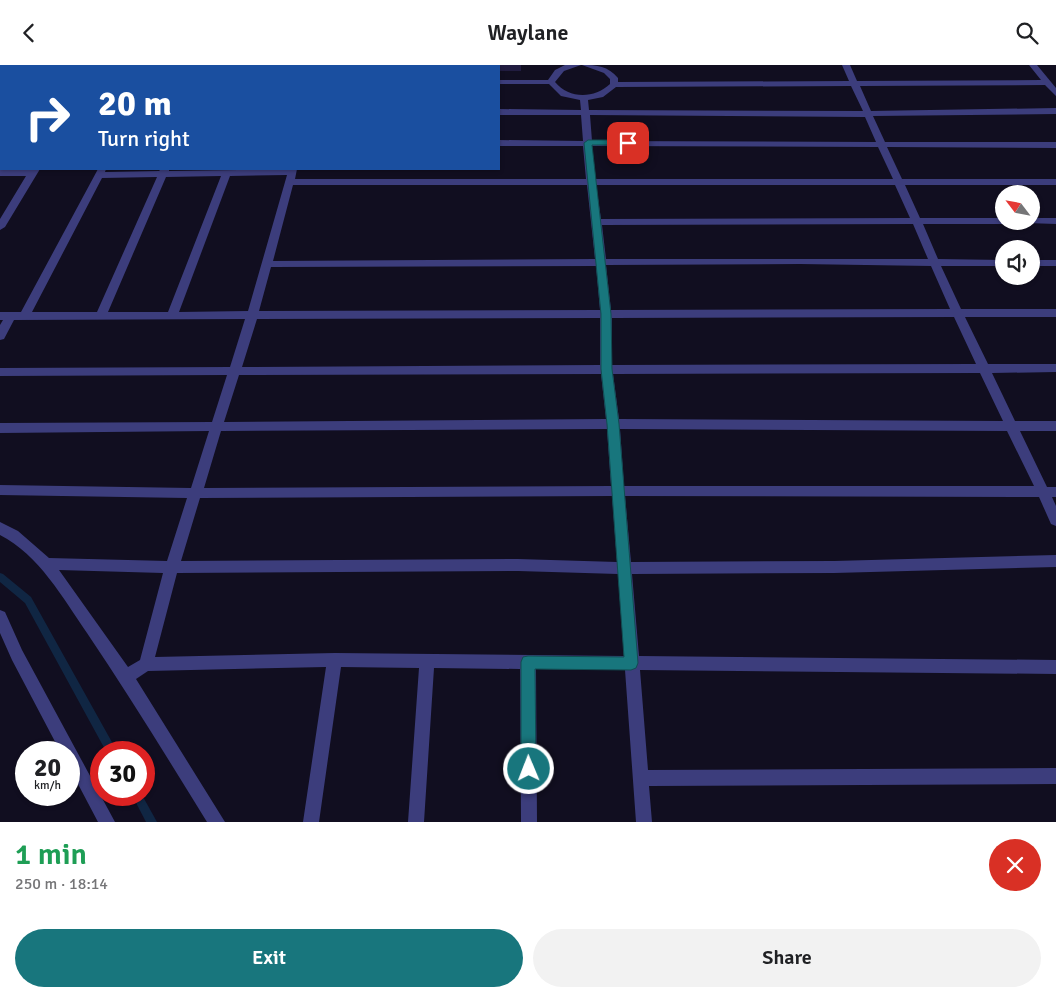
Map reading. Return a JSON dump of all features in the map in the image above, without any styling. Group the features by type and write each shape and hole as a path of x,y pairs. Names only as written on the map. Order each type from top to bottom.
{"street":[{"path":"551,82 553,75 559,70 577,65"},
{"path":"586,65 607,71 614,78 614,85"},
{"path":"846,65 884,145 957,312 985,367 1056,520"},
{"path":"1033,65 1056,93"},
{"path":"500,82 551,82 562,93 584,98 604,94 614,85 1047,82"},
{"path":"584,98 591,183 598,221 600,262 606,314 606,369 613,424 644,822"},
{"path":"500,112 586,114 768,112 868,114 1056,111"},
{"path":"500,143 1056,145"},
{"path":"0,173 34,171"},
{"path":"0,227 34,171"},
{"path":"24,315 101,172 227,171 291,175 591,183 1056,182"},
{"path":"172,316 227,171"},
{"path":"101,316 164,172"},
{"path":"146,664 172,567 218,428 252,316 291,175"},
{"path":"0,209 11,209"},
{"path":"598,221 995,221"},
{"path":"1040,221 1056,221"},
{"path":"267,264 800,261 936,264 995,263"},
{"path":"1040,263 1056,263"},
{"path":"0,337 5,316 24,315 1056,313"},
{"path":"0,372 235,369 445,371 1056,368"},
{"path":"0,428 613,424 1056,426"},
{"path":"0,490 195,493 849,490 1056,492"},
{"path":"0,528 10,532 46,564 126,677 217,822"},
{"path":"46,564 172,567 518,565 624,568 834,567 1056,561"},
{"path":"0,617 17,655 107,822"},
{"path":"126,677 146,664 335,661 1056,667"},
{"path":"311,822 335,661"},
{"path":"416,822 428,661"},
{"path":"528,662 529,822"},
{"path":"640,778 1056,776"}],"building":[{"path":"500,65 521,65 521,71 500,71"}],"waterway":[{"path":"0,577 28,600 106,741"},
{"path":"143,806 152,822"}],"route":[{"path":"529,769 528,662 631,663 613,424 606,369 606,314 600,262 598,221 591,183 588,143 628,143"}]}
